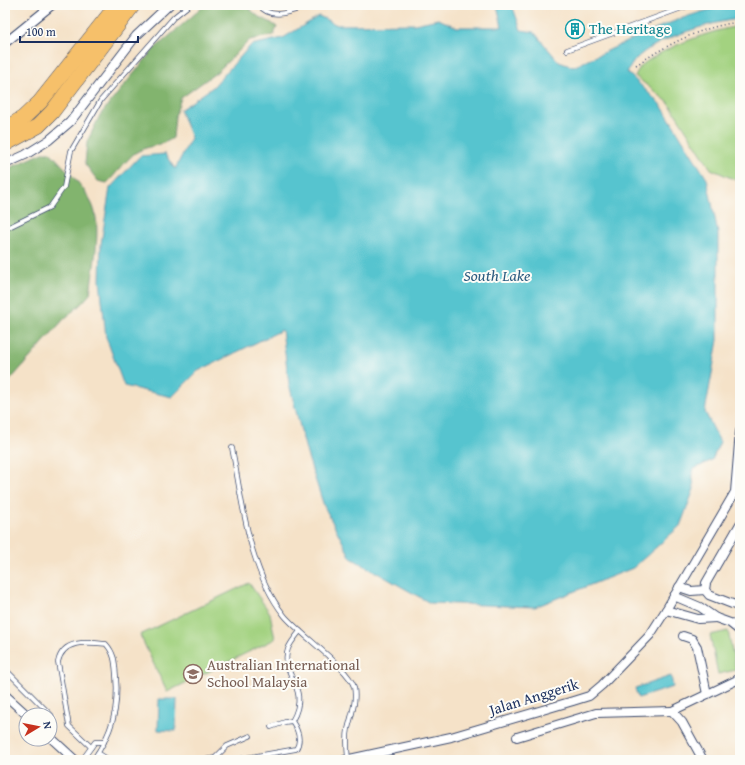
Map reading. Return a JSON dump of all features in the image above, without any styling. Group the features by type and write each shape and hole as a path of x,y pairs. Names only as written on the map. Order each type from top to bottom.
{"highway":[{"path":"5,129 22,118 40,102 117,5"},
{"path":"5,144 38,126 52,112 133,5"}],"street":[{"path":"5,43 52,5"},
{"path":"5,164 25,155 49,140 70,122 136,36 169,5"},
{"name":"Jalan Anggerik","path":"347,760 451,736 589,696 602,686 650,635 735,492 740,431"},
{"path":"740,524 706,583 705,590 709,595 740,607"},
{"path":"679,587 691,591 705,590"},
{"path":"674,596 700,607 716,618 730,623 740,632"},
{"path":"666,610 698,619 716,618"},
{"path":"683,636 692,639 697,647 707,694"},
{"path":"517,737 596,713 672,711 737,680 740,676"},
{"path":"5,695 18,707"},
{"path":"672,711 682,722 703,760"},
{"path":"58,744 75,760"}],"lane":[{"path":"5,230 50,207 64,187 71,151 101,100 174,16 189,5"},
{"path":"258,5 264,12 278,15 311,5"},
{"path":"368,5 374,5"},
{"path":"567,50 690,5"},
{"path":"232,448 251,540 259,568 274,600 285,616 343,671 354,686 355,701 346,744 347,760"},
{"path":"234,760 296,750 299,745 299,738 292,721 300,702 297,688 288,668 287,659 288,649 300,631"},
{"path":"91,747 73,730 67,721 58,662 60,653 65,648 74,644 94,642 106,644 113,652 118,695 116,711 104,742 93,760"},
{"path":"5,669 43,707"},
{"path":"271,727 292,721"},
{"path":"204,760 215,758 227,746 250,736"},
{"path":"82,760 97,741 104,742"},
{"path":"98,753 109,760"},
{"path":"215,758 221,760"}],"path":[{"path":"636,66 665,46 721,24 740,22"}],"green space":[{"path":"205,5 245,5 259,17 277,27 274,35 250,40 217,72 181,98 175,116 173,138 164,143 145,148 135,153 107,183 98,181 85,164 87,142 100,115 153,50"},
{"path":"740,26 740,182 711,169 668,102 635,76 642,65 651,58 675,46 702,35"},
{"path":"45,152 50,152 84,190 95,212 97,233 90,294 64,319 5,386 5,170"},
{"path":"249,583 270,613 275,639 167,692 140,635"},
{"path":"728,631 736,670 718,674 710,635"}],"water":[{"name":"South Lake","path":"497,5 512,5 521,30 534,32 559,62 573,67 678,20 720,7 740,5 740,19 700,27 670,38 645,52 635,61 627,72 661,105 707,179 718,233 718,340 705,412 720,442 712,460 692,470 694,489 680,526 633,568 535,607 430,603 351,558 324,506 307,454 289,384 282,330 198,371 172,397 124,386 106,337 100,281 101,244 110,188 140,156 165,154 175,169 191,138 180,110 213,87 251,45 283,38 319,16 337,25 415,24 438,19 457,27 502,27"},
{"path":"671,676 673,687 638,698 635,688"},
{"path":"159,699 177,699 176,731 158,730"}],"place":[{"name":"The Heritage","path":"575,29"},
{"name":"Australian International School Malaysia","path":"193,674"}]}
